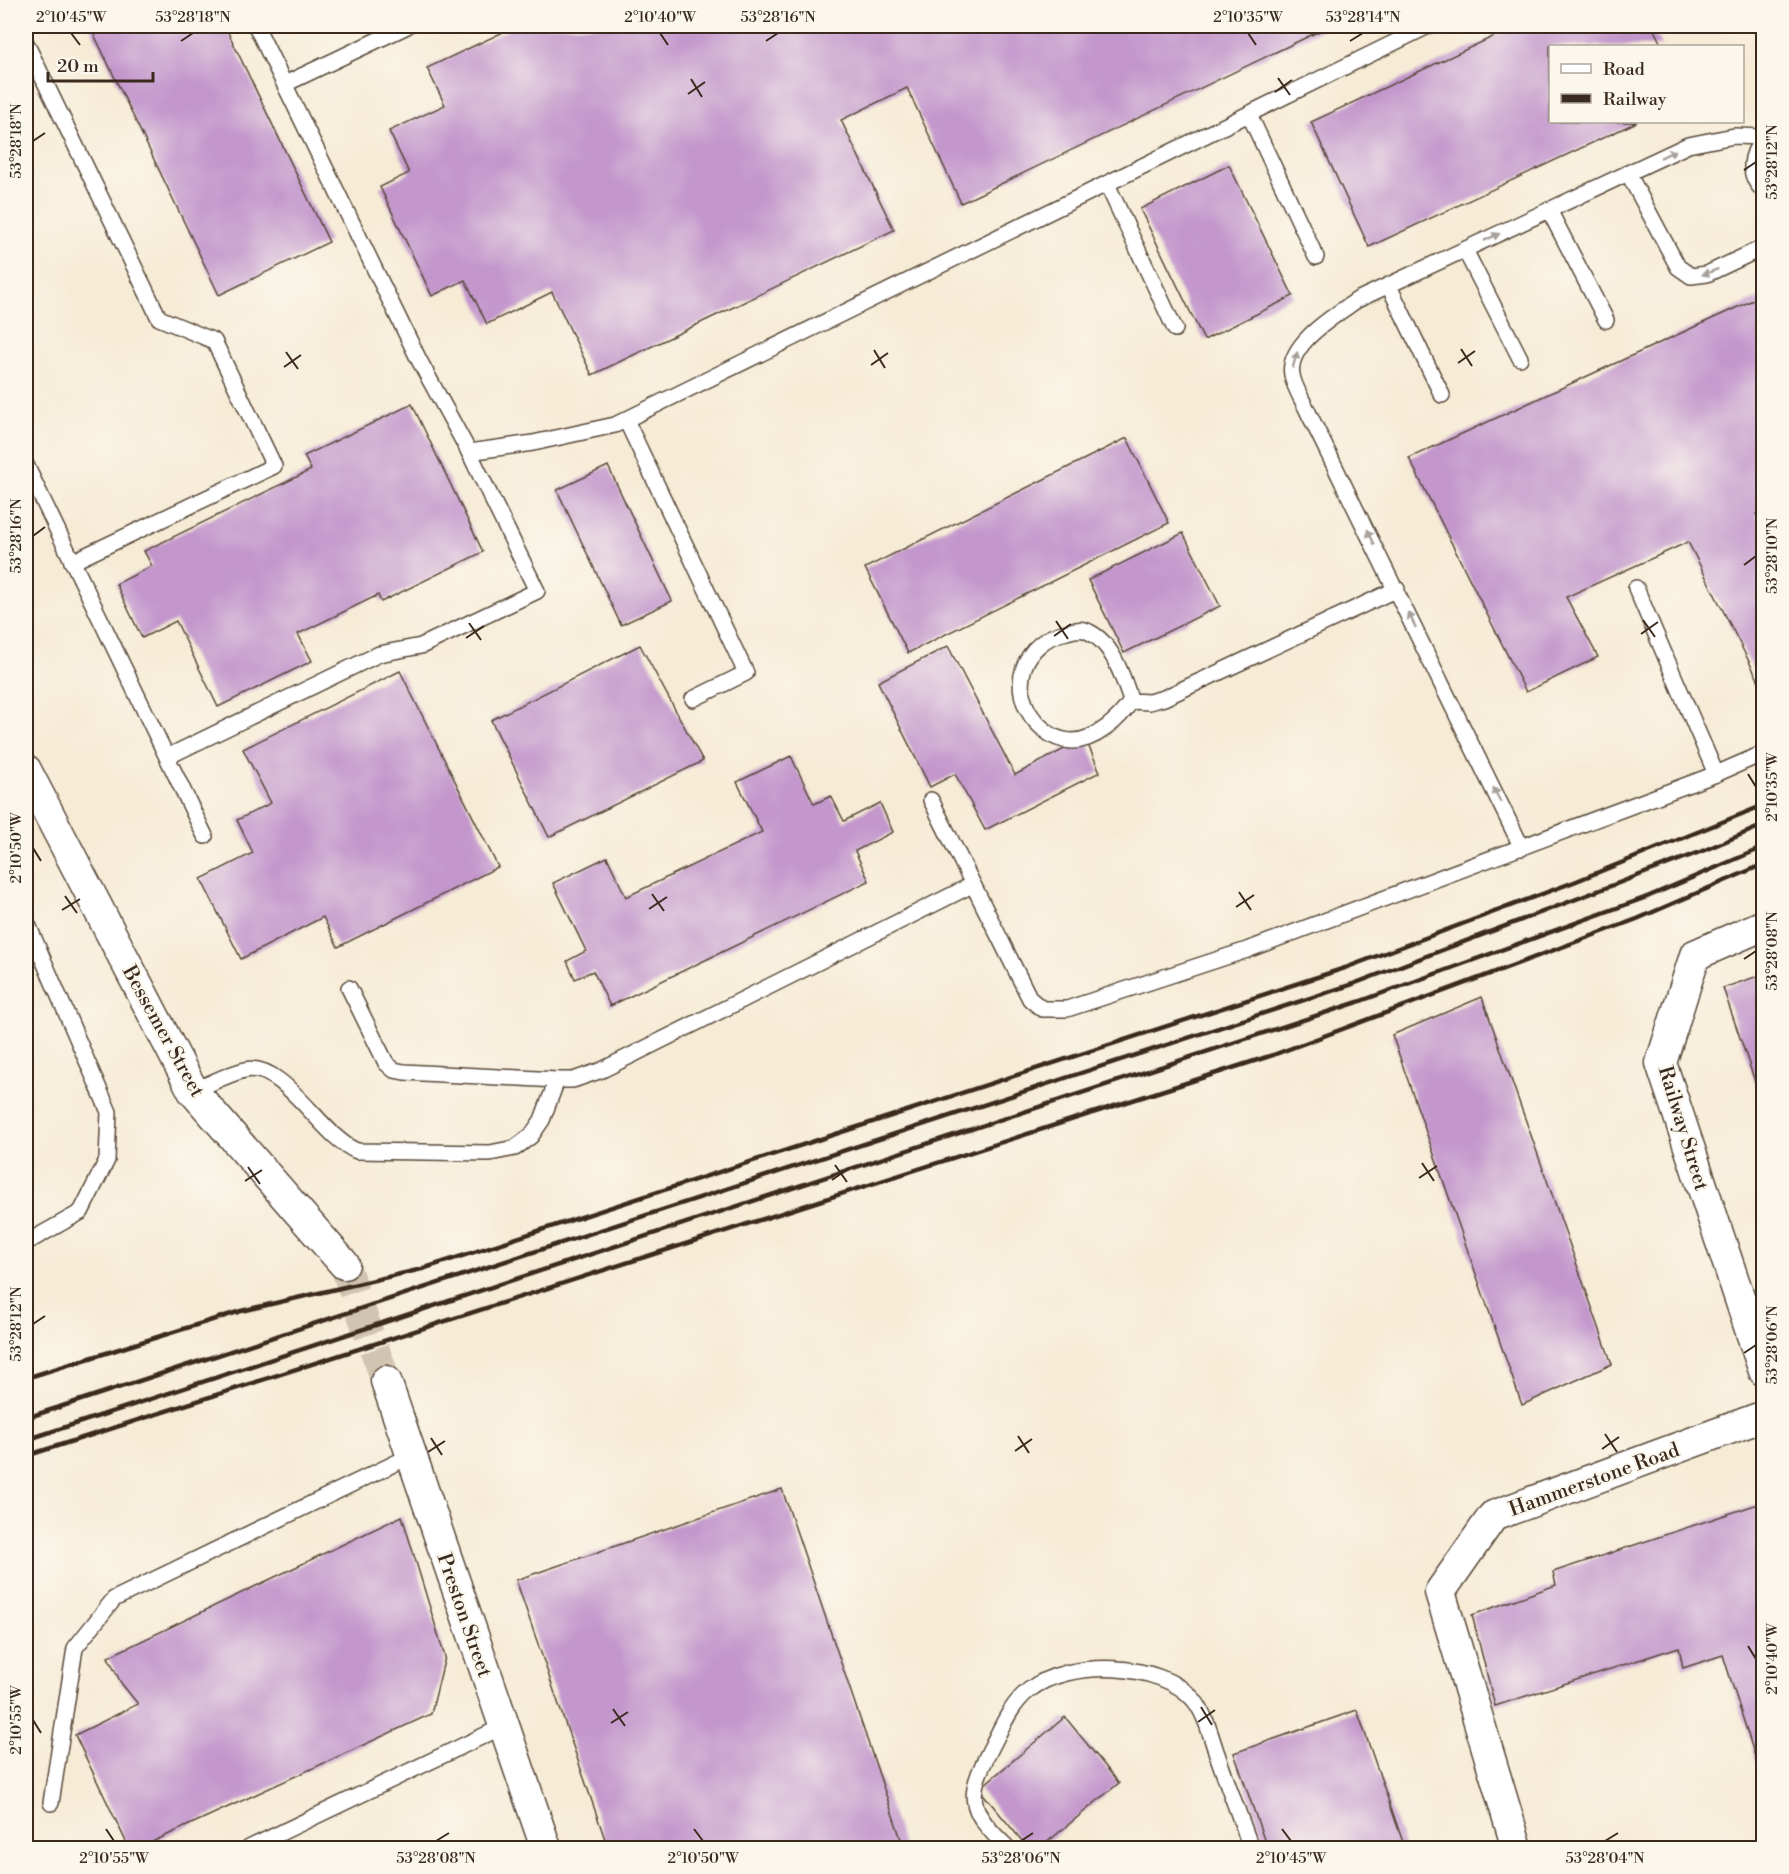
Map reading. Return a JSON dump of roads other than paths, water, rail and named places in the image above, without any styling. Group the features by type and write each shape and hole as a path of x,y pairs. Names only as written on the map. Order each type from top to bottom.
{"street":[{"name":"Bessemer Street","path":"26,770 193,1091 344,1264"},
{"name":"Railway Street","path":"1764,925 1695,955 1661,1063 1764,1371"},
{"name":"Preston Street","path":"386,1381 546,1848"},
{"name":"Hammerstone Road","path":"1517,1848 1440,1592 1493,1516 1764,1416"}],"lane":[{"path":"167,758 379,654 421,646 537,591 469,452 419,360 256,26"},
{"path":"285,84 407,26"},
{"path":"469,452 533,443 615,425 1428,26"},
{"path":"26,43 159,318 214,340 274,466 72,562"},
{"path":"1249,114 1316,257"},
{"path":"1522,848 1292,375 1292,361 1300,346 1326,322 1357,300 1688,145 1734,136 1764,138 1752,156 1751,168 1754,180 1764,191"},
{"path":"1628,174 1678,267 1691,276 1707,274 1764,248"},
{"path":"1107,184 1175,329"},
{"path":"1549,210 1606,320"},
{"path":"1465,250 1520,358"},
{"path":"1389,285 1442,395"},
{"path":"626,420 746,674 693,699"},
{"path":"26,465 205,836"},
{"path":"1636,588 1716,774"},
{"path":"1131,701 1149,702 1164,698 1397,589"},
{"path":"1077,630 1089,632 1108,649 1120,669 1131,701 1126,711 1102,730 1076,741 1059,740 1047,734 1033,718 1020,682 1021,670 1026,656 1047,638 1077,630"},
{"path":"931,800 1030,999 1042,1009 1067,1009 1247,950 1522,848 1716,774 1764,753"},
{"path":"349,988 386,1063 394,1070 573,1080 602,1070 972,885"},
{"path":"26,920 109,1112 107,1161 81,1212 31,1240 26,1240"},
{"path":"193,1091 247,1069 267,1072 292,1091 342,1145 357,1151 490,1153 515,1148 531,1137 542,1120 557,1080"},
{"path":"51,1803 75,1648 114,1599 410,1456"},
{"path":"1008,1848 981,1816 972,1795 975,1779 1010,1710 1029,1689 1061,1674 1096,1669 1132,1670 1168,1679 1193,1700 1206,1723 1251,1848"},
{"path":"249,1848 504,1726"}],"tunnel":[{"path":"344,1264 386,1381"}],"railway":[{"path":"26,1378 241,1311 422,1269 1345,968 1574,882 1764,805"},
{"path":"26,1418 1353,984 1700,852 1764,825"},
{"path":"26,1440 1358,1002 1647,897 1764,847"},
{"path":"26,1456 1273,1055 1637,919 1764,864"}]}
